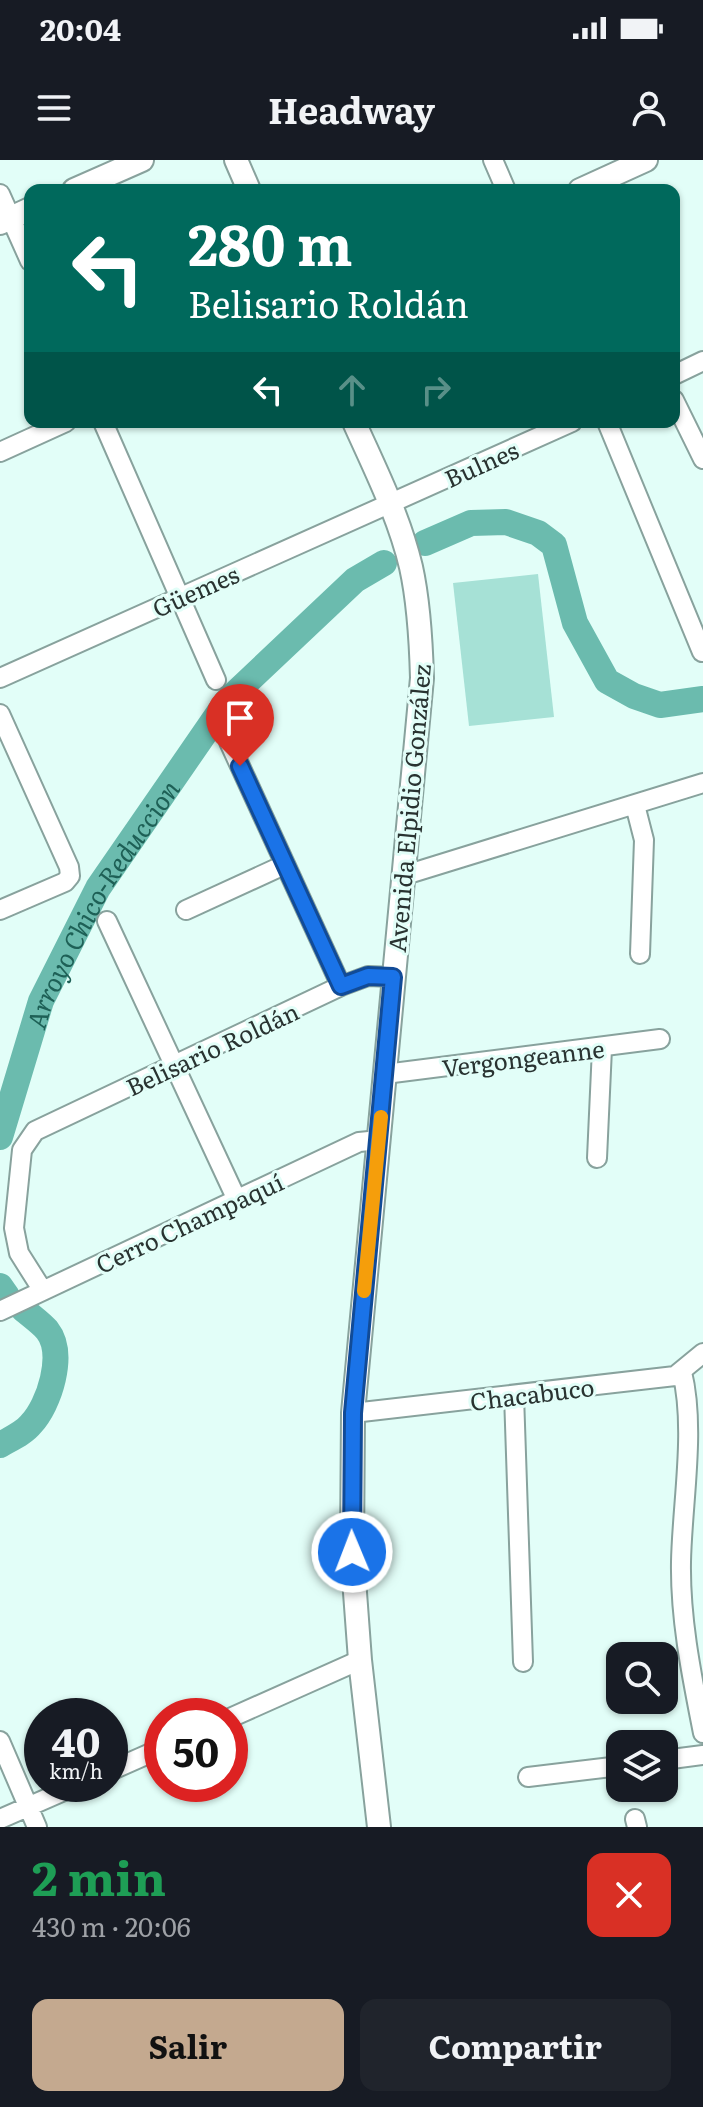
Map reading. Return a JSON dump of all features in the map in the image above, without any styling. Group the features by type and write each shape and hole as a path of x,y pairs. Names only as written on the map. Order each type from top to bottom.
{"main road":[{"path":"88,184 142,160"},
{"path":"236,160 246,184"},
{"path":"589,184 614,167 646,160"},
{"name":"Avenida Elpidio González","path":"357,428 390,504 410,566 418,610 422,667 353,1413 352,1552 360,1660 379,1827"}],"street":[{"path":"493,160 503,184"},
{"path":"0,194 14,217 24,244"},
{"path":"680,372 703,361"},
{"path":"680,412 703,459"},
{"path":"0,452 53,428"},
{"path":"106,428 216,680"},
{"name":"Bulnes","path":"390,504 559,428"},
{"path":"609,428 702,652"},
{"name":"Güemes","path":"0,678 390,504"},
{"path":"0,714 69,867 70,876 65,882 0,910"},
{"path":"229,742 341,986"},
{"path":"402,876 703,783"},
{"path":"635,805 644,840 640,954"},
{"path":"186,910 284,865"},
{"path":"107,921 237,1200"},
{"name":"Belisario Roldán","path":"43,1291 19,1253 14,1228 22,1150 35,1131 341,986 368,976 393,977"},
{"name":"Vergongeanne","path":"385,1074 660,1039"},
{"path":"597,1158 602,1048"},
{"name":"Cerro Champaquí","path":"0,1311 359,1142 379,1140"},
{"path":"703,1353 682,1372 686,1388 687,1454 681,1565 687,1649 703,1733"},
{"name":"Chacabuco","path":"353,1413 675,1376 682,1372"},
{"path":"514,1395 523,1662"},
{"path":"687,1454 703,1470"},
{"path":"248,1710 360,1660"},
{"path":"0,1741 37,1827"},
{"path":"678,1758 703,1755"},
{"path":"528,1777 606,1768"},
{"path":"0,1819 39,1802"}],"green space":[{"path":"538,574 554,717 469,726 453,583"}],"waterway":[{"name":"Arroyo Chico-Reduccion","path":"425,543 471,523 506,522 538,533 554,545 575,623 607,681 634,696 660,705 703,699"},
{"name":"Arroyo Chico-Reduccion","path":"0,1137 41,1001 98,888 227,701 355,580 384,563"},
{"name":"Arroyo Chico-Reduccion","path":"0,1286 7,1296"},
{"name":"Arroyo Chico-Reduccion","path":"0,1445 31,1424 44,1405 53,1379 53,1340 45,1327 23,1309"}],"slow traffic":[{"path":"364,1291 381,1117"}],"route":[{"path":"240,766 341,986 368,976 393,977 353,1413 352,1552"}]}
